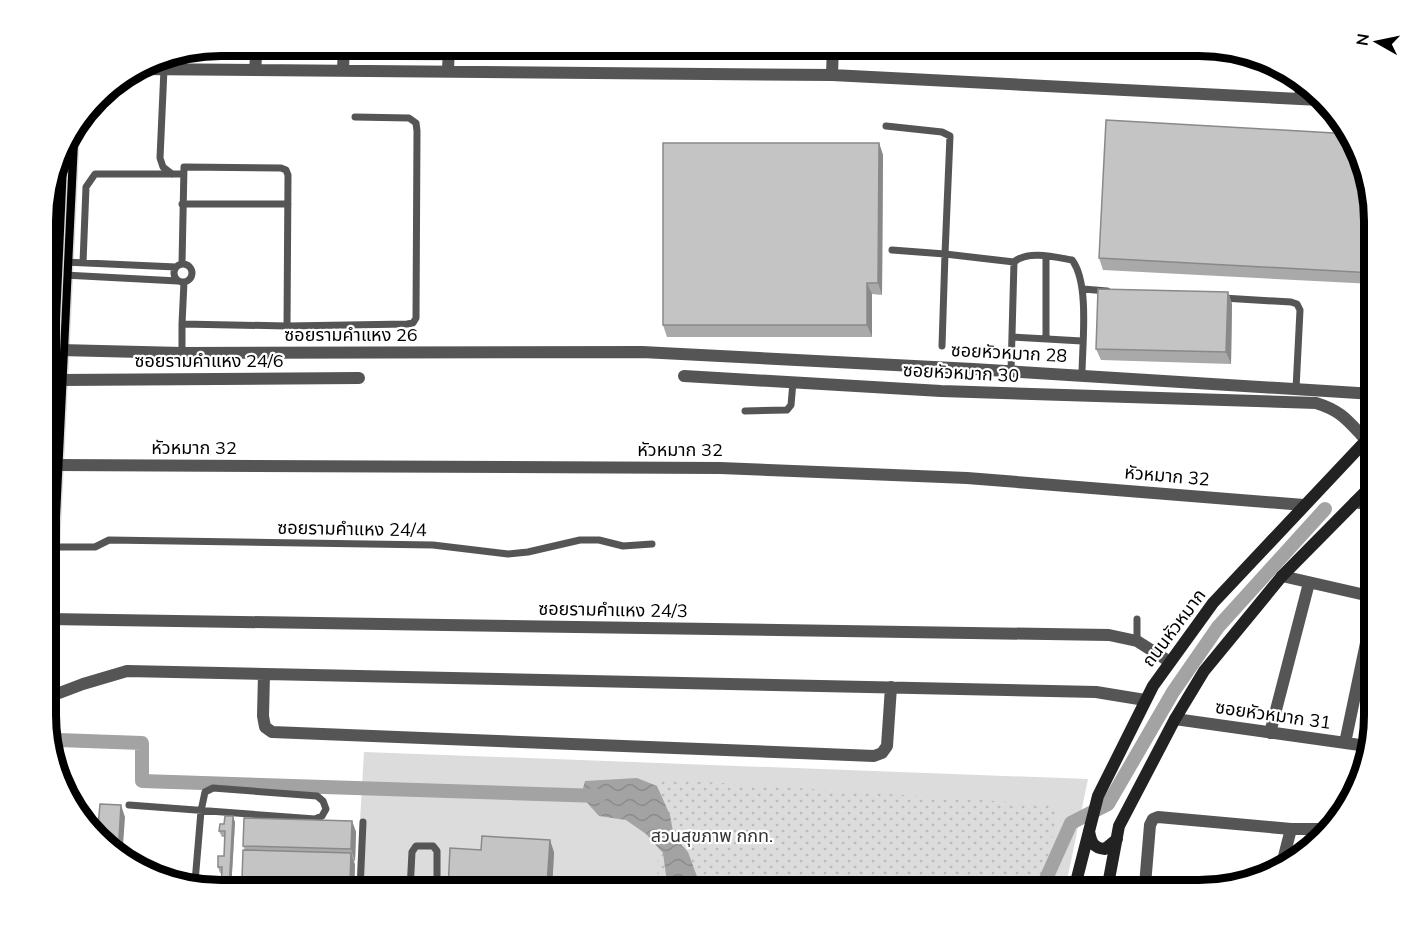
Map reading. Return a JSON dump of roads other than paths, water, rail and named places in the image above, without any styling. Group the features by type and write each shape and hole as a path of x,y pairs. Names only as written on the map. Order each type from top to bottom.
{"main road":[{"path":"56,328 64,269 70,153"},
{"path":"56,292 59,189"},
{"path":"56,231 66,231"},
{"name":"ถนนหัวหมาก","path":"1078,879 1098,796 1145,700 1214,603 1363,443"},
{"path":"1108,879 1119,826 1175,719 1204,672 1282,576 1363,494"},
{"path":"1090,829 1090,841 1100,849 1105,849 1117,839"}],"street":[{"path":"255,70 256,56"},
{"path":"343,70 344,56"},
{"path":"448,71 449,56"},
{"path":"832,75 833,56"},
{"path":"155,69 832,75 1310,99"},
{"path":"1300,99 1301,92"},
{"name":"ซอยรามคำแหง 26","path":"56,350 182,353 642,352"},
{"name":"ซอยหัวหมาก 28","path":"642,352 1082,375 1363,393"},
{"name":"ซอยหัวหมาก 30","path":"684,376 1053,396 1316,403 1333,408 1363,431"},
{"name":"ซอยรามคำแหง 24/6","path":"56,380 359,378"},
{"name":"หัวหมาก 32","path":"56,464 720,468 968,478 1304,505"},
{"path":"1355,502 1363,504"},
{"path":"1282,576 1363,595"},
{"path":"1270,733 1275,722 1309,583"},
{"name":"ซอยรามคำแหง 24/3","path":"56,620 1109,634 1137,641 1170,662"},
{"path":"1345,743 1363,657"},
{"path":"56,694 127,671 1096,692 1145,700"},
{"path":"264,674 263,716 265,727 272,732 874,756 882,753 886,746 891,687"},
{"name":"ซอยหัวหมาก 31","path":"1175,719 1360,745"},
{"path":"1145,879 1150,825 1153,819 1158,817 1291,829 1317,829"},
{"path":"1284,855 1291,829"}],"lane":[{"path":"164,69 160,158 163,167 172,174"},
{"path":"182,324 287,326 413,323 416,318 416,123 409,118 355,117"},
{"path":"886,126 942,132 951,136 942,346"},
{"path":"182,353 181,281 174,274 179,266 183,174 186,166 286,170 288,175 287,326"},
{"path":"83,263 86,187 95,174 183,174"},
{"path":"182,204 288,204"},
{"path":"892,250 1014,262 1028,255 1072,260 1078,268 1083,290 1082,375"},
{"path":"1046,257 1046,339"},
{"path":"1011,371 1014,262"},
{"path":"83,263 179,266 189,267 191,272 190,277 181,281 64,269 83,263"},
{"path":"1083,290 1118,291"},
{"path":"1210,297 1297,304 1300,310 1296,389"},
{"path":"1012,337 1082,341"},
{"path":"744,411 787,410 791,405 793,382"},
{"name":"ซอยรามคำแหง 24/4","path":"56,547 95,547 109,540 433,545 508,554 528,552 580,540 599,540 623,546 652,544"},
{"path":"1137,619 1137,641"},
{"path":"129,805 201,811 315,819 322,816 326,809 323,801 317,796 213,788 205,792 201,811 195,877"},
{"path":"360,880 363,822"},
{"path":"411,880 412,852 416,846 421,845 433,846 437,851 437,880"}],"water":[{"path":"637,778 657,786 670,815 674,837 688,852 698,880 667,880 663,853 646,834 626,820 599,816 581,796 585,781"}],"waterway":[{"path":"1046,879 1071,823 1108,804 1173,692 1218,627 1325,509"},
{"path":"58,740 142,743 142,781 599,796"}],"park label":[{"name":"สวนสุขภาพ กกท.","path":"712,836"}]}
